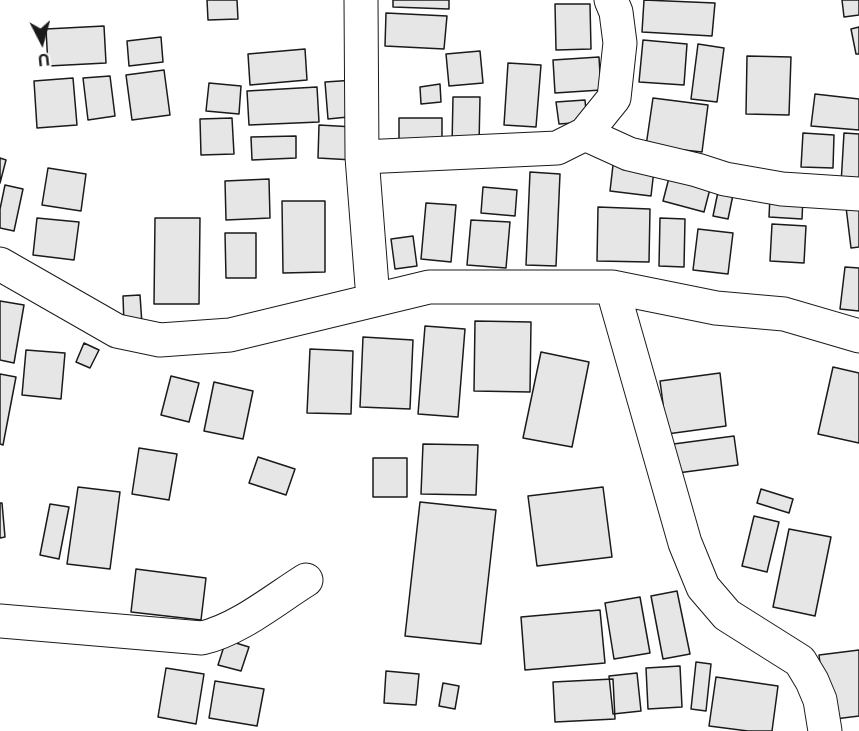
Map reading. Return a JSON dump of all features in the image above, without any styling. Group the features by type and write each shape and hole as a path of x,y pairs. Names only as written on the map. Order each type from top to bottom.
{"street":[{"path":"361,0 362,157 373,300"},
{"path":"362,157 557,148 585,134 614,98 620,43 616,12 611,0"},
{"path":"585,134 629,154 725,179 782,189 859,194"},
{"path":"0,264 117,331 160,340 230,335 429,287 612,287 716,308 784,314 859,336"},
{"path":"612,287 685,543 703,587 727,615 800,661 820,700 825,731"},
{"path":"0,621 202,638 225,631 306,580"}],"building":[{"path":"207,0 237,0 238,19 208,20"},
{"path":"393,0 449,0 449,9 393,7"},
{"path":"644,0 715,3 712,36 642,32"},
{"path":"842,0 859,0 859,15 844,17"},
{"path":"555,4 590,4 591,49 556,50"},
{"path":"386,13 447,16 444,49 385,46"},
{"path":"104,26 106,63 48,66 46,29"},
{"path":"859,27 859,54 856,54 851,29"},
{"path":"161,37 163,62 129,66 127,41"},
{"path":"643,40 687,44 684,85 639,82"},
{"path":"698,44 724,48 717,102 691,99"},
{"path":"305,49 307,80 250,85 248,54"},
{"path":"480,51 483,83 449,86 446,54"},
{"path":"747,56 791,57 789,115 746,114"},
{"path":"599,57 601,90 555,93 553,60"},
{"path":"508,63 541,65 536,127 504,125"},
{"path":"164,70 170,115 132,120 126,75"},
{"path":"110,76 115,116 88,120 83,78"},
{"path":"73,78 77,125 37,128 34,81"},
{"path":"355,80 358,116 328,119 325,82"},
{"path":"209,83 241,86 239,114 206,111"},
{"path":"440,84 441,102 421,104 420,87"},
{"path":"317,87 319,122 249,125 247,91"},
{"path":"815,94 859,99 859,130 811,126"},
{"path":"453,97 480,97 479,145 452,145"},
{"path":"653,98 708,105 702,152 646,146"},
{"path":"585,100 587,122 559,124 556,102"},
{"path":"232,118 234,154 201,155 200,119"},
{"path":"399,118 442,118 442,150 399,150"},
{"path":"319,125 354,127 353,160 318,158"},
{"path":"803,133 834,135 833,168 801,167"},
{"path":"844,133 859,134 859,185 841,184"},
{"path":"296,136 296,158 252,160 251,137"},
{"path":"0,158 6,160 0,183"},
{"path":"613,165 654,170 651,196 610,191"},
{"path":"48,168 86,174 81,211 42,205"},
{"path":"530,172 560,174 556,266 526,265"},
{"path":"670,174 711,185 704,212 663,201"},
{"path":"269,179 270,218 226,220 225,181"},
{"path":"5,185 23,189 14,231 0,228 0,209"},
{"path":"483,187 517,190 515,216 481,213"},
{"path":"719,187 734,190 728,219 713,216"},
{"path":"770,196 803,197 802,219 769,217"},
{"path":"282,201 325,201 325,272 283,273"},
{"path":"426,203 456,205 451,262 421,259"},
{"path":"859,206 859,247 851,248 846,207"},
{"path":"598,207 650,209 649,262 597,261"},
{"path":"37,218 79,222 74,260 33,255"},
{"path":"155,218 200,218 199,304 154,304"},
{"path":"660,218 685,219 684,267 659,266"},
{"path":"471,220 510,222 506,268 467,265"},
{"path":"772,224 806,226 804,263 770,261"},
{"path":"698,229 733,233 728,274 693,270"},
{"path":"225,233 256,233 256,278 226,278"},
{"path":"413,236 417,266 395,269 391,239"},
{"path":"845,267 859,268 859,311 840,309"},
{"path":"140,295 142,324 124,325 123,296"},
{"path":"0,301 24,305 14,363 0,360"},
{"path":"475,321 531,322 530,392 474,391"},
{"path":"425,326 465,329 458,417 418,414"},
{"path":"363,337 413,340 410,409 360,407"},
{"path":"84,343 99,350 90,368 76,362"},
{"path":"310,349 353,351 351,414 307,413"},
{"path":"26,350 65,353 61,399 22,395"},
{"path":"541,352 589,362 572,447 523,438"},
{"path":"833,367 859,373 859,443 818,434"},
{"path":"720,373 726,426 667,434 660,381"},
{"path":"0,374 16,377 3,445 0,444"},
{"path":"171,376 199,383 189,422 161,415"},
{"path":"214,382 253,391 243,439 204,431"},
{"path":"734,436 738,465 670,474 666,445"},
{"path":"423,444 478,445 476,495 421,494"},
{"path":"139,448 177,454 169,500 132,494"},
{"path":"258,457 295,469 286,495 249,483"},
{"path":"373,458 407,458 407,497 373,497"},
{"path":"78,487 120,492 110,569 67,564"},
{"path":"603,487 612,557 537,566 528,496"},
{"path":"761,489 793,499 789,513 757,503"},
{"path":"420,502 496,510 481,644 405,636"},
{"path":"0,503 2,503 5,537 0,538"},
{"path":"50,504 69,507 59,559 40,555"},
{"path":"754,516 779,522 767,572 742,566"},
{"path":"789,529 831,537 815,616 773,607"},
{"path":"136,569 206,578 201,620 131,612"},
{"path":"677,591 690,654 663,659 651,596"},
{"path":"640,597 650,653 614,659 605,603"},
{"path":"600,610 605,663 525,670 521,617"},
{"path":"226,640 249,647 241,671 218,665"},
{"path":"859,650 859,716 827,720 819,655"},
{"path":"696,662 711,664 706,711 691,709"},
{"path":"680,666 682,707 648,709 646,668"},
{"path":"166,668 204,674 196,724 158,717"},
{"path":"386,671 419,674 416,705 384,703"},
{"path":"637,673 641,711 613,714 609,676"},
{"path":"716,677 778,686 772,731 748,731 709,726"},
{"path":"613,679 615,719 555,722 553,682"},
{"path":"215,681 264,689 257,726 209,718"},
{"path":"443,683 459,686 455,709 439,706"}]}
